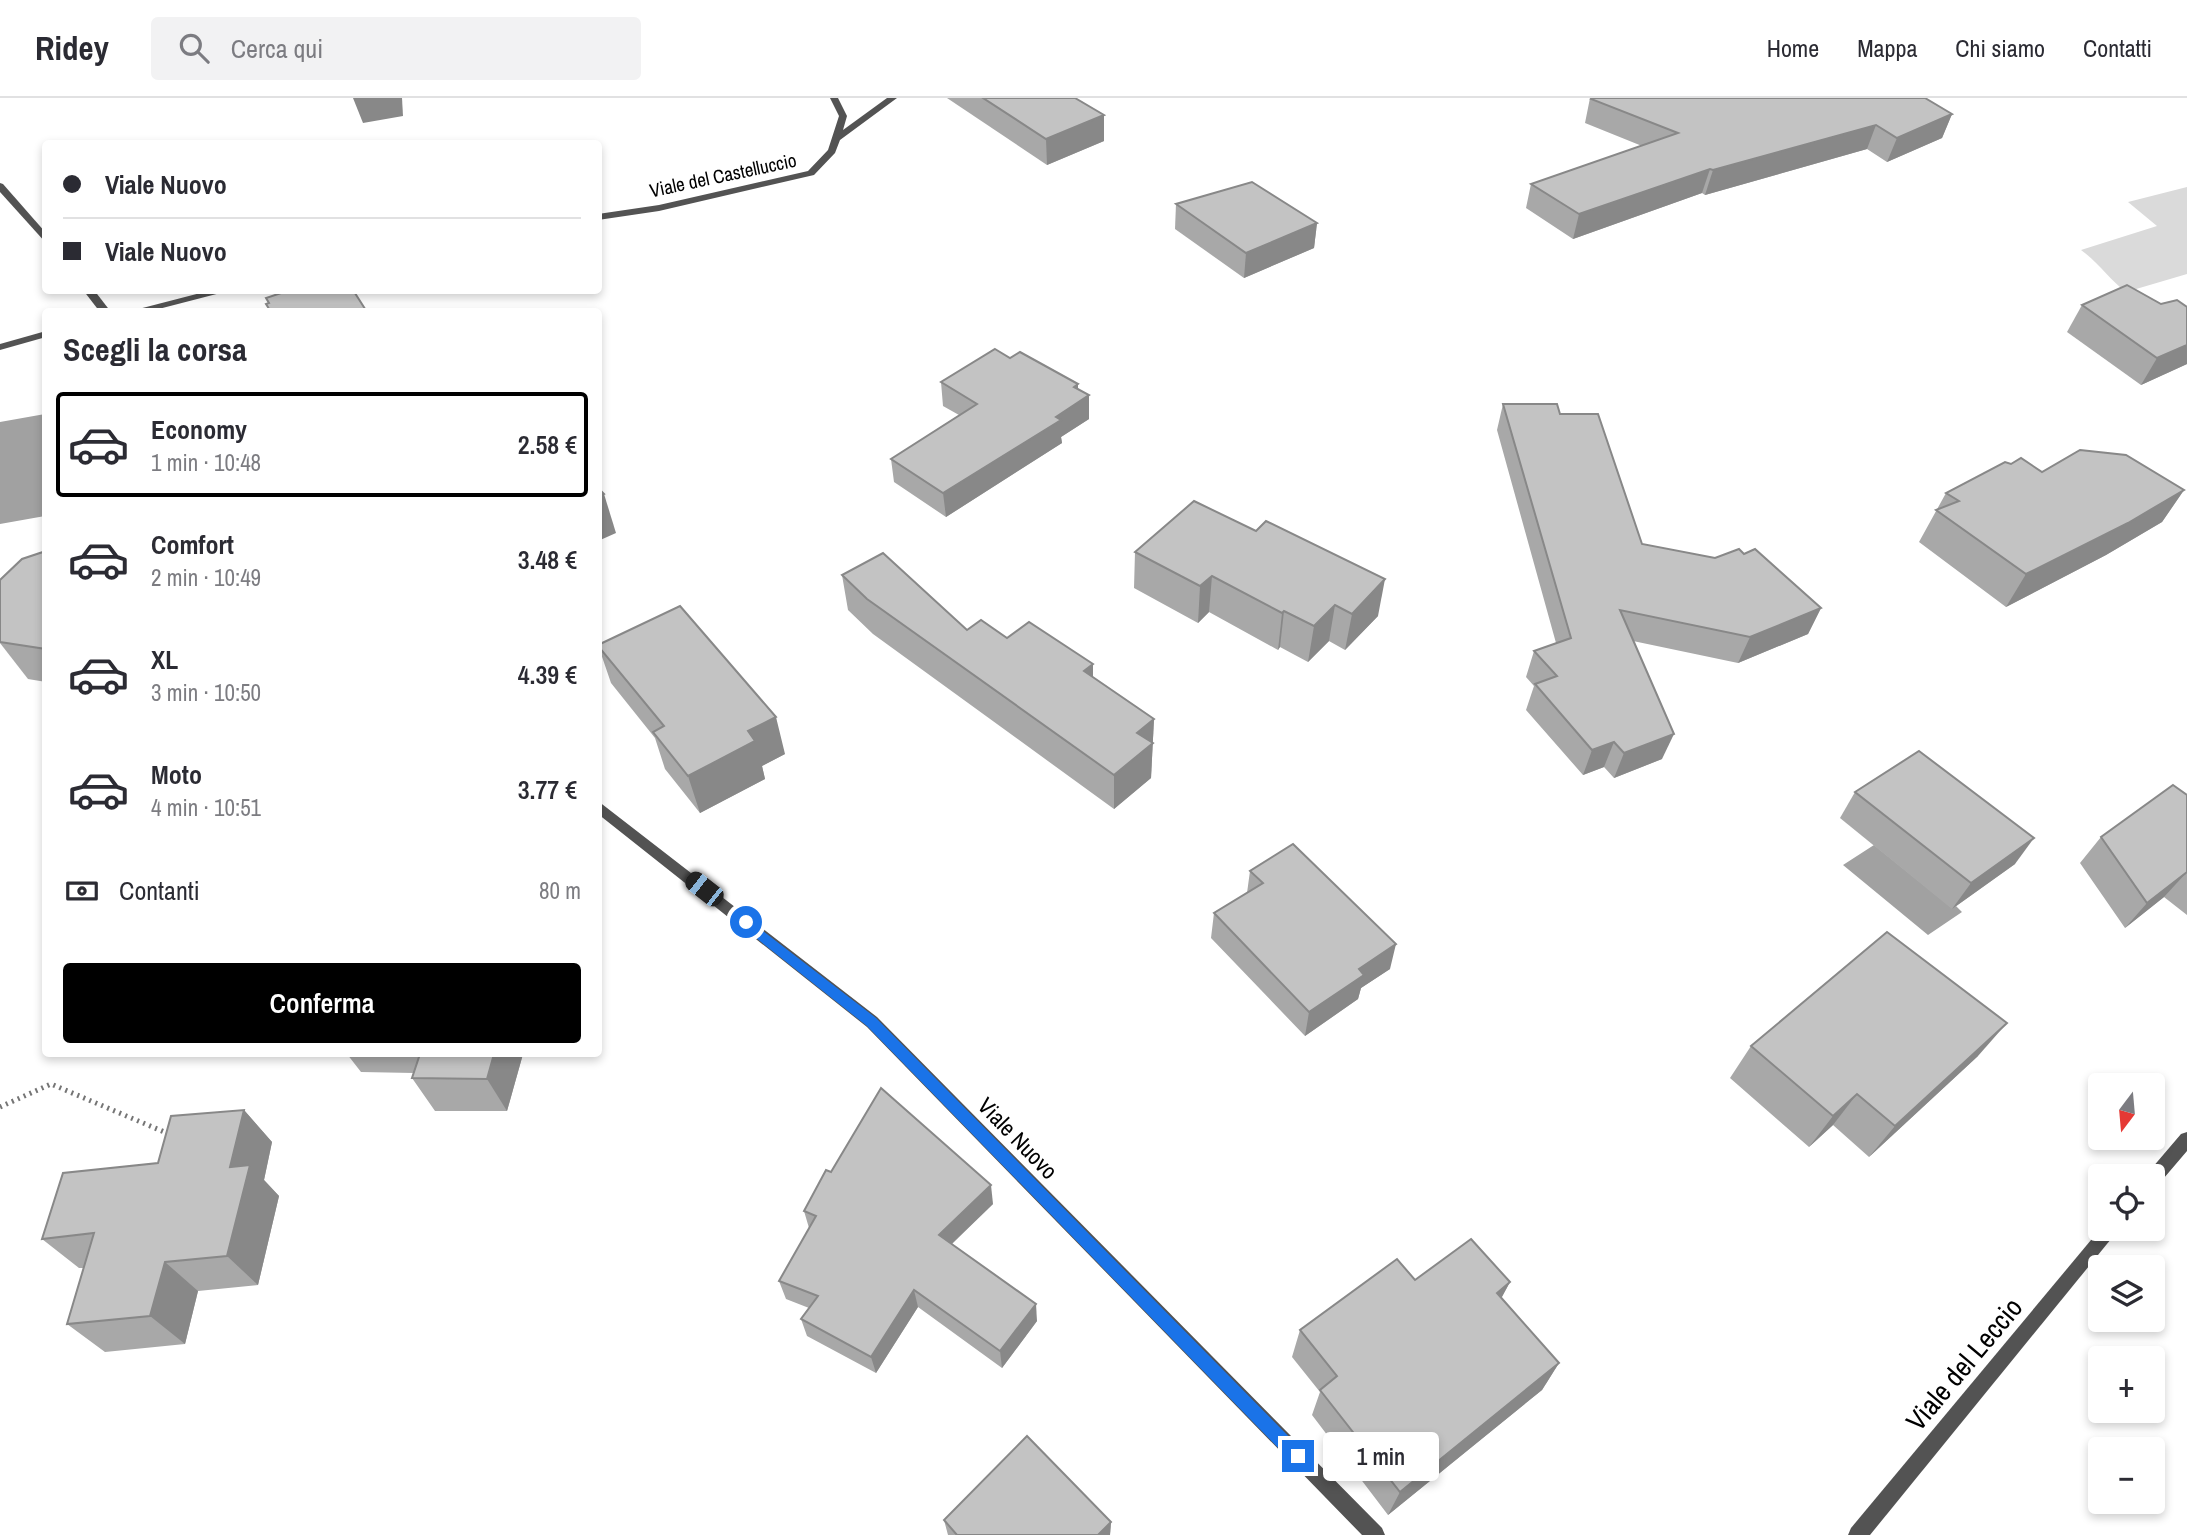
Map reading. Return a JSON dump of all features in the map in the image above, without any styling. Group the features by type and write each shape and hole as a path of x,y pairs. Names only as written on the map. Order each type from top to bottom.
{"street":[{"path":"834,98 843,116 836,139"},
{"path":"836,139 893,98"},
{"name":"Viale del Castelluccio","path":"602,216 659,208 811,173 832,151 836,139"},
{"path":"0,186 42,235"},
{"path":"91,294 103,308"},
{"path":"149,308 210,294"},
{"path":"0,347 42,335"},
{"name":"Viale Nuovo","path":"602,809 872,1022 1375,1535"},
{"path":"2165,1165 2187,1139"},
{"name":"Viale del Leccio","path":"1858,1535 2101,1241"}],"path":[{"path":"0,1107 51,1084 177,1138"}],"shaded area":[{"path":"2187,187 2187,274 2126,292 2081,250 2157,226 2128,202"},
{"path":"42,415 42,517 0,524 0,422"},
{"path":"1874,845 1952,908 1956,906 1962,912 1928,935 1843,865"}],"building":[{"path":"983,98 1075,98 1104,115 1046,139"},
{"path":"1592,98 1925,98 1952,114 1897,138 1876,125 1710,169 1579,214 1531,184 1678,133"},
{"path":"1252,182 1317,223 1246,253 1176,204"},
{"path":"2127,285 2161,304 2177,300 2187,307 2187,345 2157,358 2082,305"},
{"path":"278,294 356,294 364,308 268,308 266,298"},
{"path":"995,349 1010,358 1020,352 1078,384 1074,387 1089,395 1056,417 1061,420 943,493 891,459 977,404 941,382"},
{"path":"1503,404 1557,404 1560,414 1598,414 1642,544 1715,558 1739,549 1744,554 1755,549 1821,608 1750,637 1620,610 1674,734 1624,753 1614,742 1592,750 1535,684 1557,676 1534,651 1571,638"},
{"path":"2080,450 2126,455 2184,490 2128,523 2026,574 1936,510 1959,501 1946,493 2005,462 2011,464 2021,458 2042,472"},
{"path":"1194,501 1256,531 1266,521 1385,579 1352,614 1335,605 1314,626 1284,611 1282,613 1212,576 1200,586 1135,552"},
{"path":"42,552 42,648 0,642 0,580 22,559"},
{"path":"883,553 967,630 981,620 1007,638 1029,622 1093,664 1084,671 1154,719 1137,733 1153,743 1114,775 867,599 842,575"},
{"path":"680,606 776,717 748,731 755,741 688,776 653,732 664,726 602,651 602,643"},
{"path":"1919,751 2034,838 1971,883 1855,792"},
{"path":"2173,785 2187,795 2187,872 2147,903 2101,837"},
{"path":"1293,844 1396,944 1359,969 1364,975 1309,1012 1214,913 1263,883 1250,871"},
{"path":"1887,932 2007,1023 1895,1126 1857,1094 1833,1116 1751,1046"},
{"path":"419,1057 493,1057 487,1079 412,1078"},
{"path":"881,1088 991,1185 939,1235 1036,1304 1000,1351 914,1290 871,1357 801,1319 818,1296 779,1281 816,1216 804,1211 826,1170 831,1172"},
{"path":"244,1110 230,1167 250,1165 227,1256 165,1262 150,1316 67,1324 94,1233 42,1239 63,1173 158,1163 171,1116"},
{"path":"1471,1239 1510,1282 1497,1293 1559,1363 1400,1492 1320,1390 1337,1376 1300,1330 1397,1259 1415,1280"},
{"path":"1027,1436 1111,1522 1098,1535 957,1535 944,1520"}],"route":[{"path":"746,922 872,1022 1298,1456"}]}
